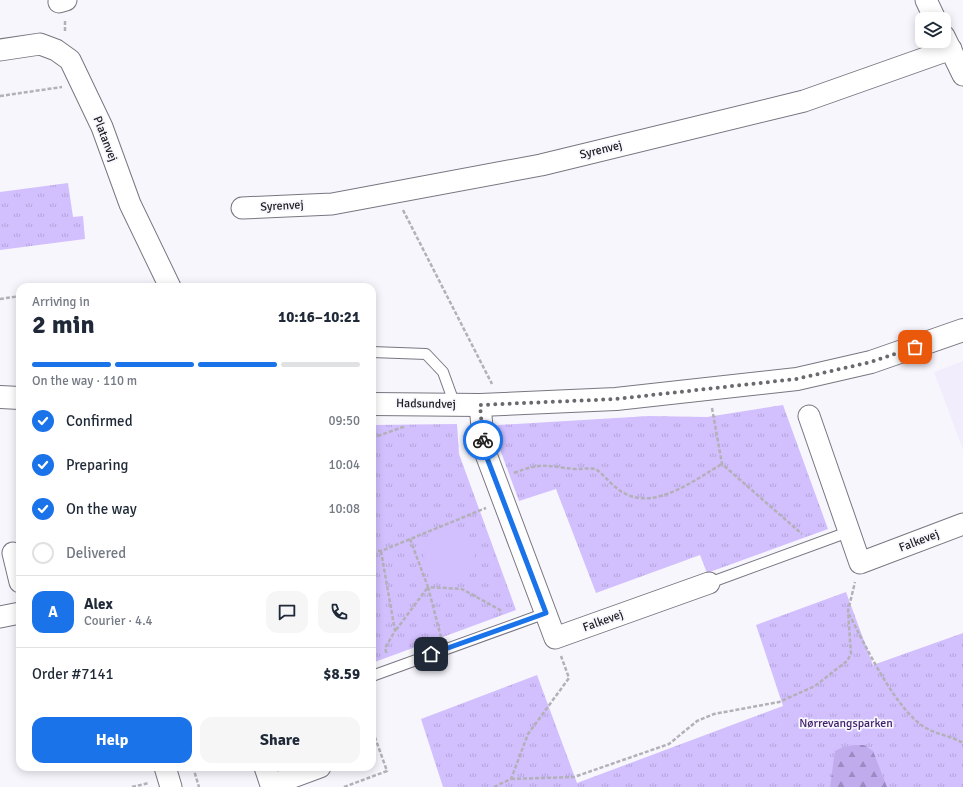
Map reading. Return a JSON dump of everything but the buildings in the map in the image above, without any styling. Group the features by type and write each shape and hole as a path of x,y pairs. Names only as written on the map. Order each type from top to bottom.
{"street":[{"path":"926,0 932,12"},
{"name":"Platanvej","path":"0,50 40,44 56,50 70,60 102,127 130,204 168,283"},
{"name":"Syrenvej","path":"242,208 332,204 541,165 804,101 935,48"},
{"path":"950,48 963,75"},
{"name":"Hadsundvej","path":"376,404 480,405 616,399 796,379 871,362 963,330"},
{"path":"0,397 16,398"},
{"path":"480,405 484,450 555,638"},
{"path":"809,416 851,531 860,563"},
{"name":"Falkevej","path":"860,563 963,524"},
{"path":"13,553 16,565"},
{"name":"Falkevej","path":"555,638 709,583"},
{"path":"0,618 16,614"},
{"path":"166,771 171,787"},
{"path":"266,771 271,785 309,771"}],"lane":[{"path":"376,352 426,354 443,372 455,405"},
{"name":"Falkevej","path":"709,583 851,531"},
{"path":"376,675 546,613"}],"path":[{"path":"56,50 65,36 62,1"},
{"path":"0,96 70,86"},
{"path":"394,192 502,404"},
{"path":"0,299 16,297"},
{"path":"708,388 722,464 814,545"},
{"path":"495,480 532,466 545,465 574,469 596,469 623,493 640,499 668,495 722,464"},
{"path":"376,551 381,551 503,501"},
{"path":"410,539 428,587 444,650"},
{"path":"381,551 395,631"},
{"path":"494,787 511,779 574,778 669,744 697,721 714,714 779,702 815,686 847,661 851,654 848,612 860,563"},
{"path":"428,587 462,589 500,610 506,627"},
{"path":"392,669 385,648 395,631 428,587"},
{"path":"848,612 877,667 912,717 925,728 963,743"},
{"path":"511,779 528,734 569,678 555,638"},
{"path":"344,787 387,771 376,740"},
{"path":"194,771 199,787"}],"shaded area":[{"path":"963,361 963,450 934,372"}],"green space":[{"path":"68,183 73,217 83,216 85,239 0,250 0,192"},
{"path":"783,405 828,529 707,573 700,555 596,593 556,489 519,501 494,433 498,425 649,416 707,417"},
{"path":"457,424 459,454 516,610 376,662 376,425"},
{"path":"449,530 458,532 467,537 472,546 474,555 472,564 467,573 458,578 449,580 440,578 431,573 426,564 424,555 426,546 431,537 440,532"},
{"name":"Nørrevangsparken","path":"846,592 873,665 963,633 963,787 443,787 421,719 537,675 577,783 783,706 756,625"},
{"path":"864,745 873,751 887,787 830,787 835,751 843,747"}],"way so far":[{"path":"483,440 480,405 616,399 796,379 871,362 915,347"}],"route":[{"path":"431,654 546,613 484,450 483,440"}]}
